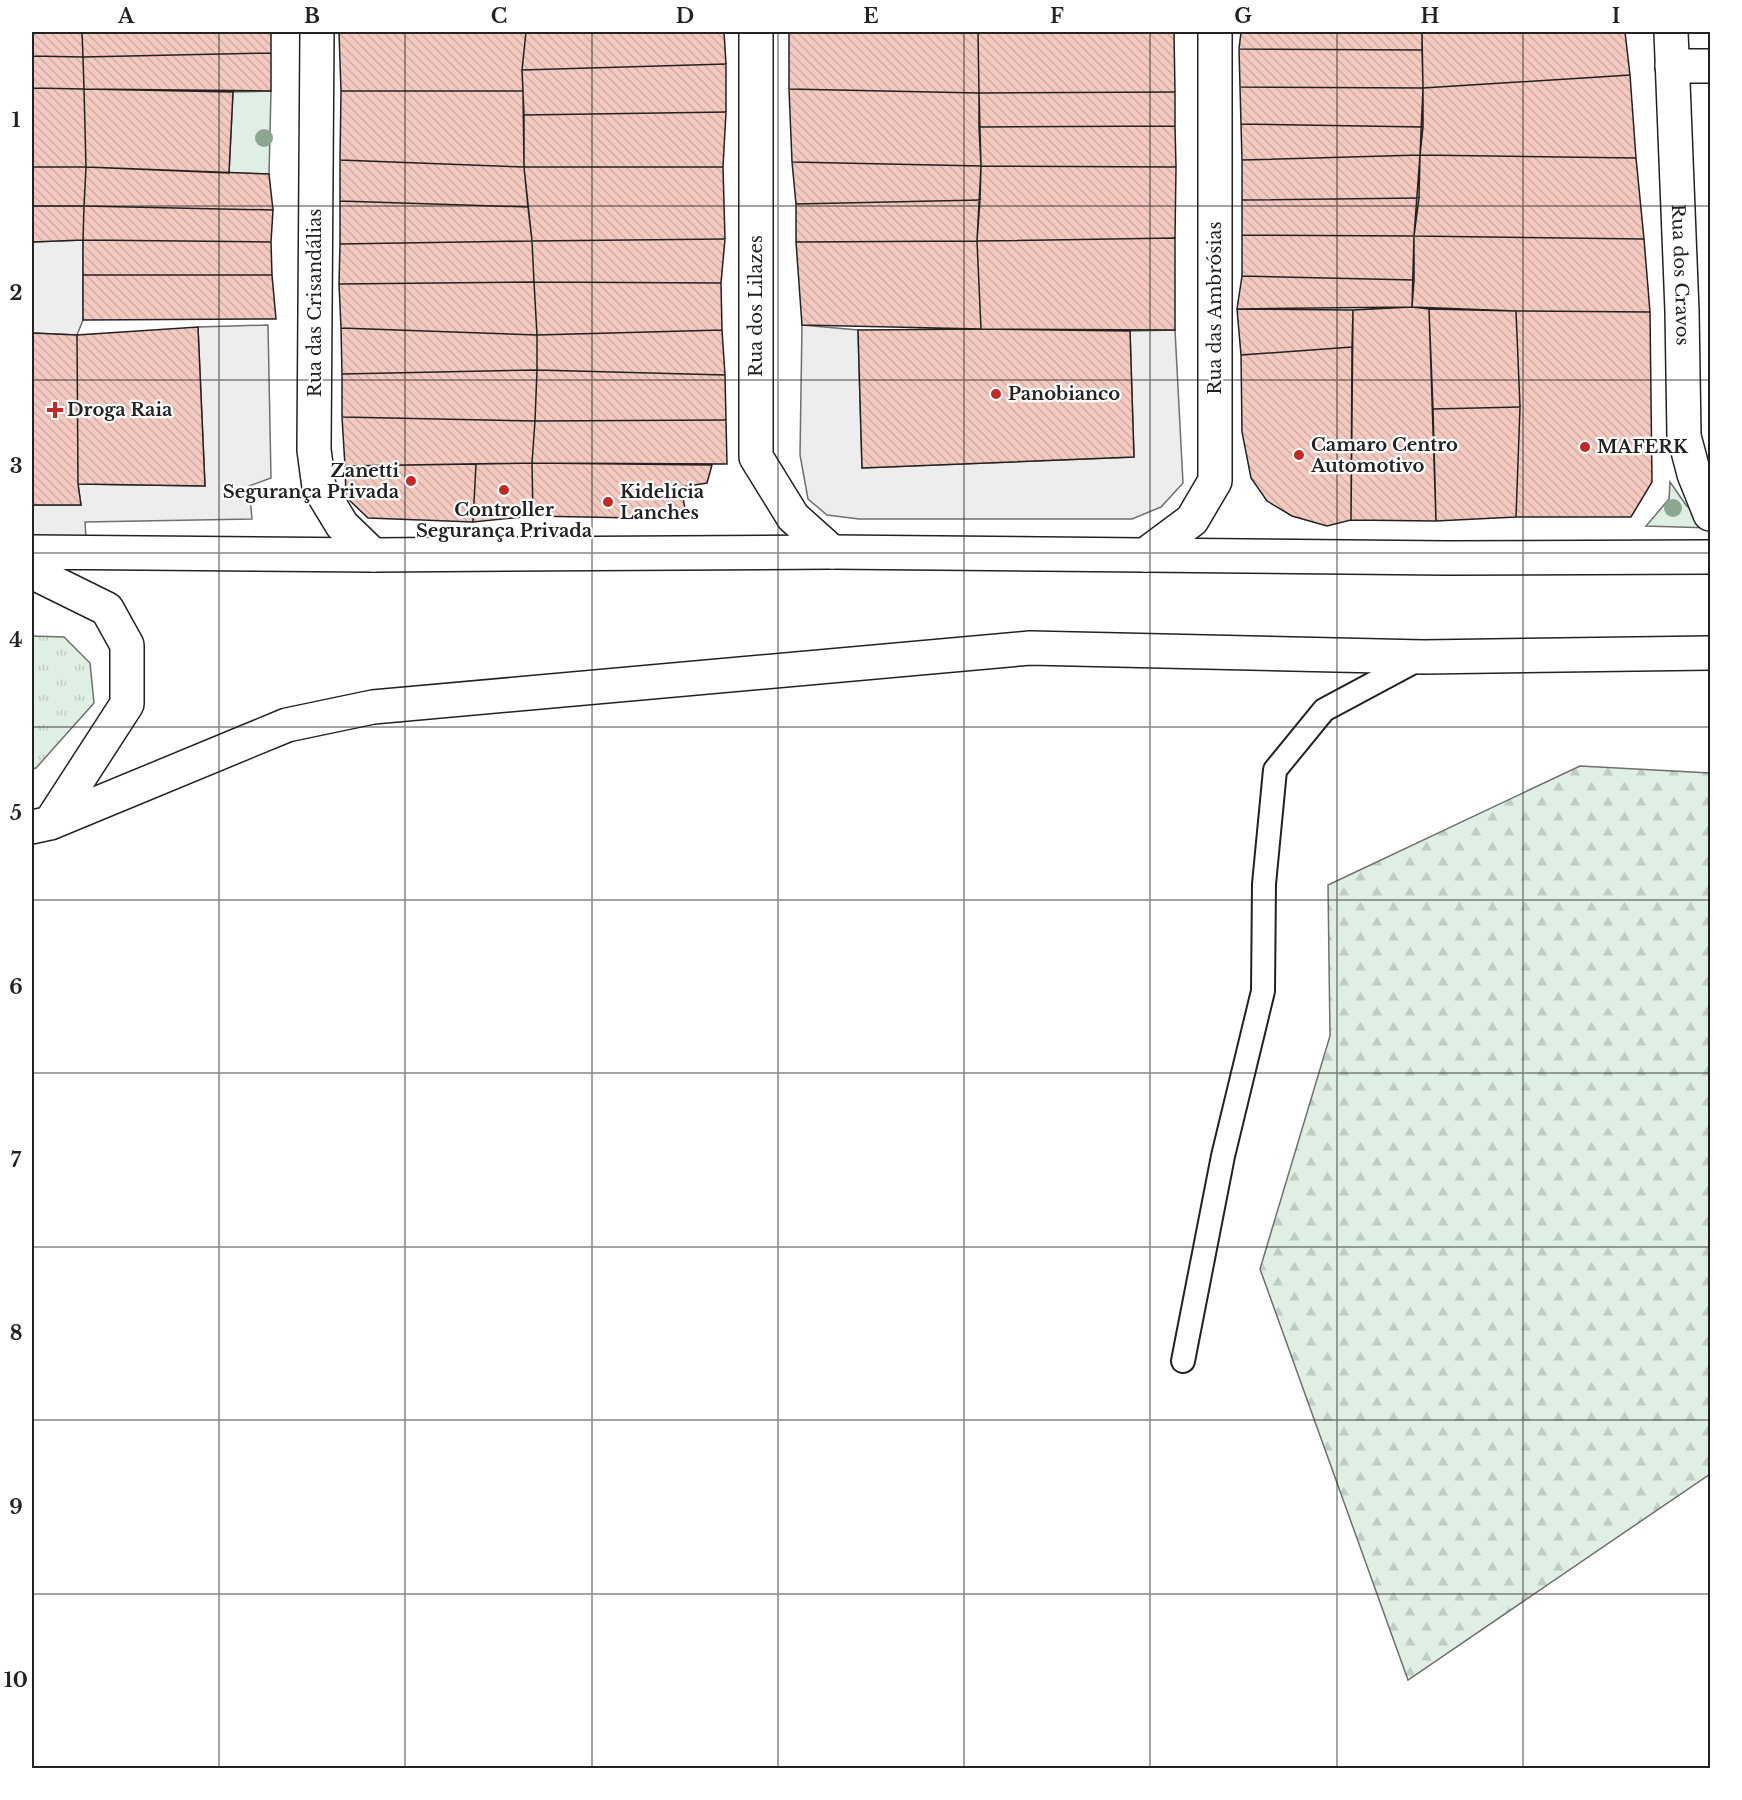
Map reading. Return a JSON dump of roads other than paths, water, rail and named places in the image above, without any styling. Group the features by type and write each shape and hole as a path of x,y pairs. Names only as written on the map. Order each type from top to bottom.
{"main road":[{"name":"Rua das Crisandálias","path":"317,32 314,450 319,487 342,525 373,555"},
{"name":"Rua dos Lilazes","path":"756,32 756,457 793,517 832,552"},
{"name":"Rua das Ambrósias","path":"1145,555 1192,520 1215,481 1215,32"},
{"name":"Rua dos Cravos","path":"1671,32 1682,311 1684,436 1694,474 1710,514"},
{"path":"1672,66 1710,66"},
{"path":"32,552 373,555 832,552 1710,557"},
{"path":"32,572 107,609 127,645 127,704 41,825"},
{"path":"41,825 287,724 373,707 1030,648 1424,657 1710,653"}],"lane":[{"path":"1183,1361 1223,1156 1263,992 1264,884 1275,770 1324,710 1424,657"}],"place":[{"name":"Panobianco","path":"996,394"},
{"name":"Droga Raia","path":"55,410"},
{"name":"MAFERK","path":"1585,447"},
{"name":"Camaro Centro Automotivo","path":"1299,455"},
{"name":"Zanetti Segurança Privada","path":"411,481"},
{"name":"Controller Segurança Privada","path":"504,490"},
{"name":"Kidelícia Lanches","path":"608,502"}]}
